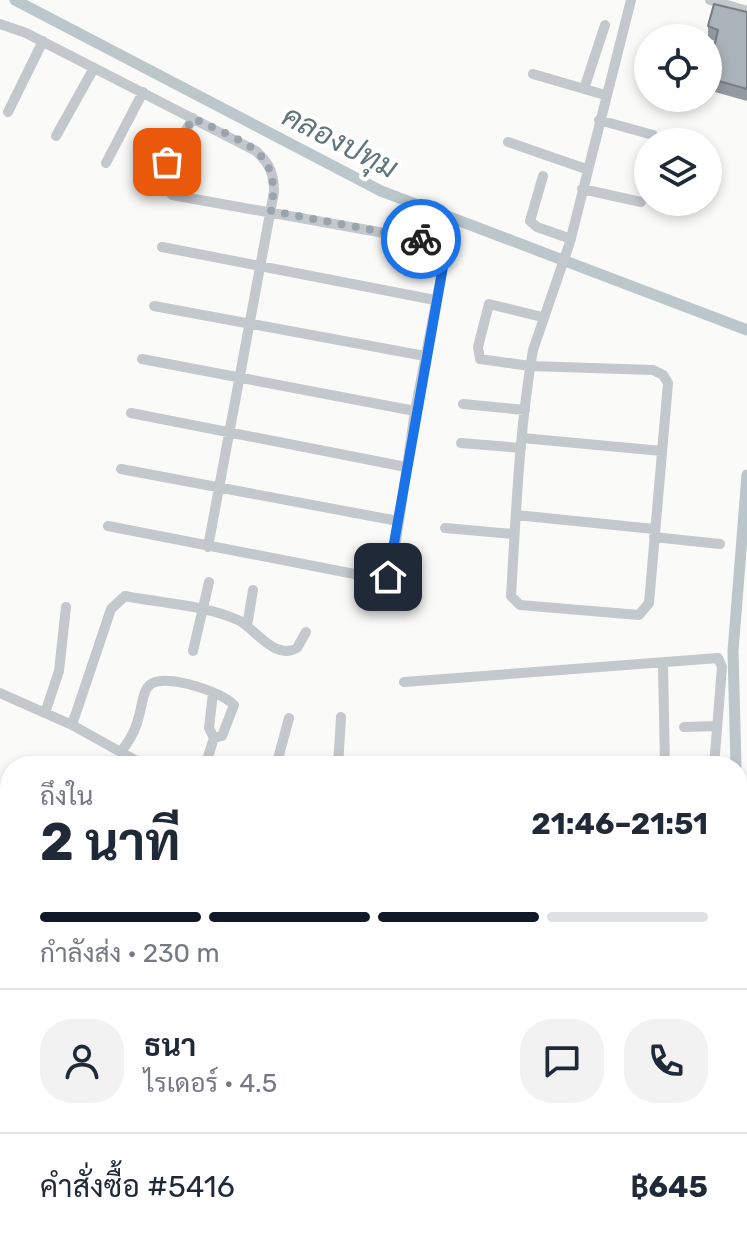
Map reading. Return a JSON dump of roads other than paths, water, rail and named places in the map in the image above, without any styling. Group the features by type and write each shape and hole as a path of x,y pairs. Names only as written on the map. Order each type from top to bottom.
{"street":[{"path":"542,317 498,303 489,304 478,347 480,359 530,366 653,370 663,375 668,383 649,603 639,615 520,605 511,596 521,443 530,366 542,317 570,240 631,0"},
{"path":"710,0 747,11"},
{"path":"0,24 43,41 256,151 268,162 274,175 271,211 208,547"},
{"path":"584,89 605,25"},
{"path":"8,112 43,41"},
{"path":"56,136 94,68"},
{"path":"533,74 605,95"},
{"path":"106,163 143,92"},
{"path":"155,183 193,118"},
{"path":"599,120 634,130"},
{"path":"508,142 586,169"},
{"path":"543,176 530,221 537,227 570,240"},
{"path":"582,189 634,200"},
{"path":"108,526 380,579 388,577 392,569 415,411 444,261 437,243 172,195"},
{"path":"162,247 435,300"},
{"path":"154,306 425,356"},
{"path":"142,359 415,411"},
{"path":"463,404 525,410"},
{"path":"131,413 406,467"},
{"path":"461,443 662,451"},
{"path":"121,469 398,521"},
{"path":"516,515 720,544"},
{"path":"445,528 514,534"},
{"path":"193,651 209,582"},
{"path":"247,626 253,590"},
{"path":"72,725 111,609 125,596 237,620 259,640 294,651 306,632"},
{"path":"45,713 59,671 66,607"},
{"path":"404,682 663,664 701,658 722,661 715,756"},
{"path":"663,664 665,756"},
{"path":"121,752 135,730 141,697 147,688 169,680 213,693 234,705 222,736 214,738"},
{"path":"0,693 72,725 128,756"},
{"path":"208,756 214,738 209,728 213,693"},
{"path":"339,756 341,717"},
{"path":"279,756 289,718"},
{"path":"684,727 717,726"}],"waterway":[{"name":"คลองปทุม","path":"15,0 381,191 747,330"},
{"path":"736,756 733,651 747,475"}]}
